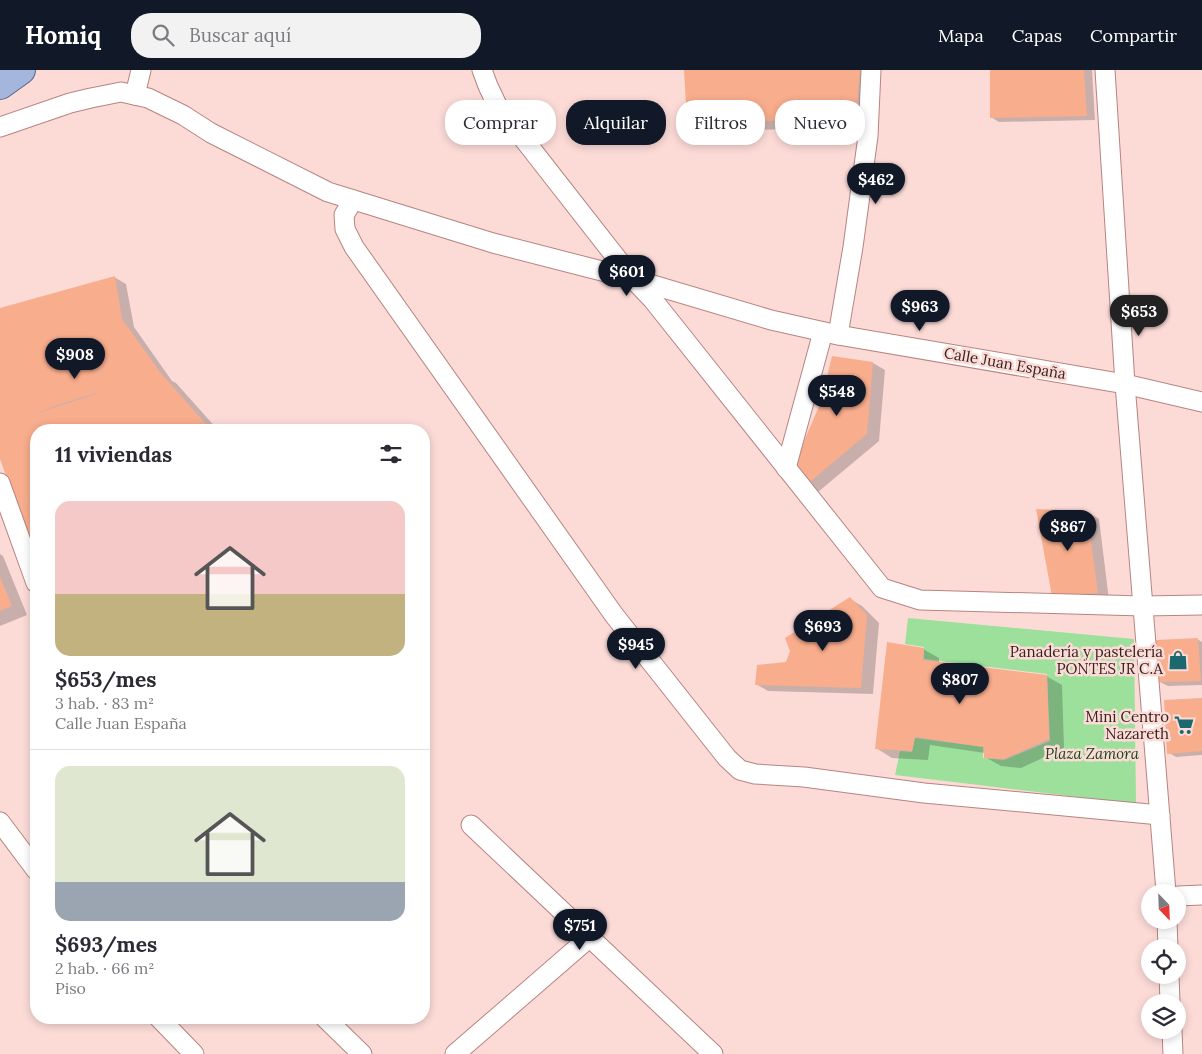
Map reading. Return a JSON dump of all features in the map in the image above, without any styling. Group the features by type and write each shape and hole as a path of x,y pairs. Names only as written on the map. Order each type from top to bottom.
{"main road":[{"path":"0,85 21,70"}],"street":[{"path":"135,95 141,70"},
{"path":"482,70 497,105 633,279 653,300 882,588 920,600 1143,606 1202,605"},
{"path":"786,468 831,333 853,247 868,136 871,70"},
{"path":"1105,70 1125,384 1165,884"},
{"name":"Calle Juan España","path":"0,127 70,103 91,98 121,92 135,95 148,98 183,115 210,133 328,192 493,243 633,279 771,320 831,333 1125,384 1202,402"},
{"path":"353,200 344,215 345,229 354,247 614,615 727,758 740,770 755,774 804,777 924,794 1160,815"},
{"path":"0,484 30,566"},
{"path":"0,822 30,862"},
{"path":"470,825 713,1054"},
{"path":"1186,896 1202,895"},
{"path":"455,1054 590,937"},
{"path":"165,1024 190,1052"},
{"path":"331,1024 362,1054"},
{"path":"1172,1039 1173,1054"}],"green space":[{"name":"Plaza Zamora","path":"908,618 1134,639 1136,804 895,775 900,751 912,752 915,738 983,747 983,758 1004,760 1050,741 1047,674 924,659 924,647 905,644"}],"building":[{"path":"684,70 860,70 857,100 775,100 775,121 765,121 765,100 686,100"},
{"path":"990,70 1084,70 1087,116 990,118"},
{"path":"115,276 122,319 160,372 206,424 30,424 30,541 0,459 0,308","holes":["96,393 96,394 31,415 58,405"]},
{"path":"832,356 873,362 867,434 805,486 793,466 821,402"},
{"path":"1036,509 1087,511 1098,593 1052,596"},
{"path":"0,577 12,606 0,611"},
{"path":"850,597 867,615 861,688 755,685 757,665 786,662 790,651 785,638"},
{"name":"Panadería y pastelería PONTES JR C.A","path":"1198,638 1201,681 1159,682 1156,640"},
{"path":"887,642 924,648 923,660 1047,675 1049,739 1004,759 984,758 984,747 915,737 912,751 875,749"},
{"name":"Mini Centro Nazareth","path":"1202,698 1202,751 1167,754 1164,700"}],"place":[{"name":"Panadería y pastelería PONTES JR C.A","path":"1178,660"},
{"name":"Mini Centro Nazareth","path":"1184,725"}]}
